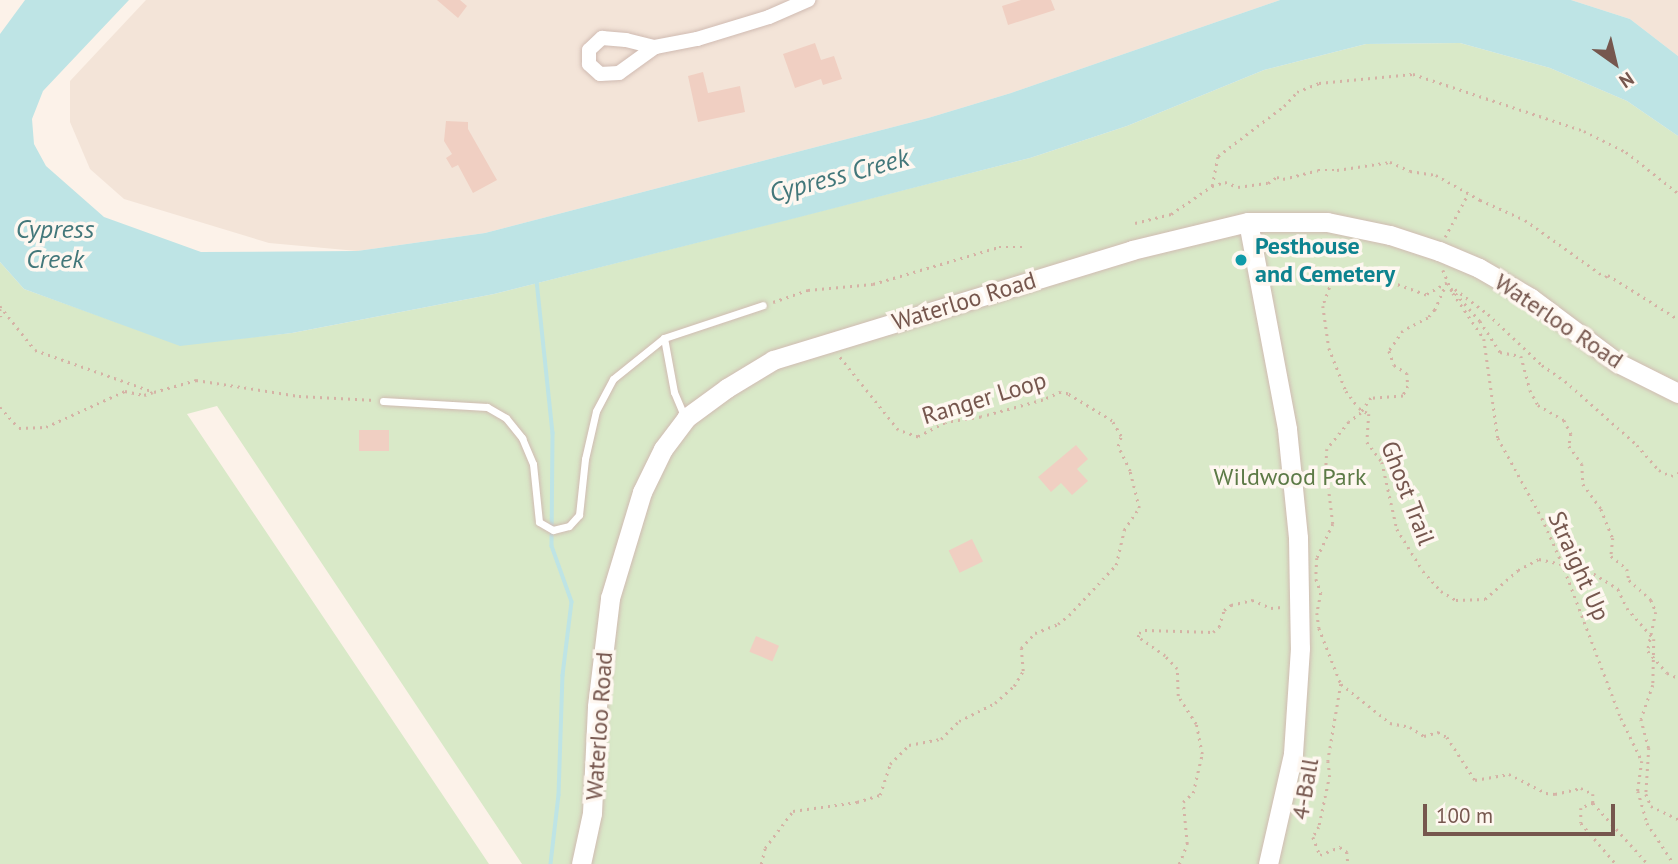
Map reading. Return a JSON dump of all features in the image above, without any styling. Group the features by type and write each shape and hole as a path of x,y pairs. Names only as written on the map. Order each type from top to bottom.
{"street":[{"path":"655,47 709,36 769,17 808,0"},
{"path":"1248,222 1287,429 1308,609 1293,754 1268,864"},
{"name":"Waterloo Road","path":"581,864 592,813 597,706 610,598 642,492 663,449 685,418 772,360 1132,250 1248,222 1327,222 1390,235 1479,268 1531,298 1618,363 1678,393"}],"lane":[{"path":"383,401 487,407 506,418 522,438 533,464 540,522 553,530 569,526 579,515 585,459 596,411 612,379 664,338 763,305"},
{"path":"664,338 674,392 685,418"}],"path":[{"path":"1212,186 1218,156 1284,106 1297,92 1319,83 1413,74 1593,135 1650,169 1678,193"},
{"path":"1135,223 1171,214 1212,186 1225,182 1238,187 1268,183 1277,177 1318,170 1390,162 1410,170 1436,175 1480,200 1525,220 1583,258 1605,277 1608,275 1678,319"},
{"path":"763,305 808,290 873,284 999,247 1024,247"},
{"path":"1364,410 1346,391 1329,348 1323,306 1332,281 1359,275 1379,278 1426,295 1447,282"},
{"path":"1308,609 1321,593 1316,579 1317,558 1334,524 1326,466 1327,449 1349,422 1364,410 1371,398 1403,396 1408,386 1407,373 1394,365 1389,351 1403,331 1428,318 1435,310 1447,282"},
{"path":"1447,282 1637,444 1659,470 1671,476 1678,473"},
{"path":"1447,282 1480,321 1500,352 1521,356 1530,390 1538,405 1564,420 1571,434 1569,446 1582,464 1583,484 1601,509 1613,538 1611,556 1626,569 1629,580 1651,600 1656,612 1648,649 1667,673 1678,678"},
{"name":"Straight Up","path":"1447,282 1484,339 1498,438 1542,518 1562,563 1620,718 1642,761 1638,791 1647,823 1674,864"},
{"path":"0,308 0,316"},
{"path":"0,308 35,350 154,391"},
{"name":"Ranger Loop","path":"761,864 765,848 793,811 857,802 880,795 890,764 909,745 941,739 959,721 995,703 1014,686 1023,671 1021,648 1035,633 1058,624 1069,615 1116,565 1125,530 1139,508 1130,471 1118,446 1121,436 1112,421 1068,394 1061,392 1043,400 981,417 944,423 918,437 898,430 827,342"},
{"path":"0,407 19,428 46,427 125,391 144,396 196,380 299,396 383,401"},
{"name":"Ghost Trail","path":"1364,410 1369,414 1367,442 1382,462 1397,529 1414,559 1441,591 1456,600 1480,600 1518,570 1539,559 1562,563 1588,570 1618,589 1627,608 1652,637"},
{"path":"1179,864 1187,844 1183,803 1188,800 1198,782 1202,754 1196,724 1178,696 1177,669 1165,656 1138,637 1139,633 1145,630 1213,632 1219,627 1224,610 1252,600 1276,609 1308,609"},
{"path":"1308,609 1341,684 1390,723 1410,727 1424,736 1438,732 1447,737 1475,780 1509,774 1555,794 1581,788 1593,794 1593,803 1648,864"},
{"path":"1653,656 1653,685 1642,719 1649,748 1644,787 1651,806 1678,819"},
{"name":"4-Ball","path":"1341,684 1328,761 1329,775 1319,827 1313,836 1320,855 1340,847 1347,852 1348,864"},
{"path":"1593,803 1581,808 1579,819 1616,864"}],"shaded area":[{"path":"146,0 1280,0 1011,93 928,118 485,233 357,251 269,243 124,199 90,169 70,122 70,81"},
{"path":"1571,0 1678,0 1678,56 1630,19"}],"green space":[{"name":"Wildwood Park","path":"1460,43 1550,68 1627,101 1678,136 1678,864 522,864 217,406 187,414 489,864 0,864 0,262 24,289 180,345 292,333 494,294 1030,158 1127,126 1264,70 1366,44"}],"water":[{"name":"Cypress Creek","path":"25,0 129,0 43,91 32,119 34,144 46,166 104,217 201,252 357,251 485,233 928,118 1011,93 1280,0 1571,0 1630,19 1678,56 1678,136 1627,101 1550,68 1460,43 1366,44 1264,70 1127,126 1030,158 788,220 494,294 292,333 180,346 24,289 0,262 0,34"}],"building":[{"path":"437,0 460,0 467,6 458,18"},
{"path":"1021,0 1051,0 1055,10 1008,25 1002,6"},
{"path":"815,43 821,60 834,56 842,79 823,85 821,79 795,88 783,54"},
{"path":"703,72 708,93 740,86 745,112 698,122 688,76"},
{"path":"446,121 468,122 468,129 497,180 473,193 458,165 452,168 446,158 452,154 444,141"},
{"path":"359,430 389,430 389,451 359,451"},
{"path":"1076,445 1088,459 1077,469 1088,481 1072,495 1061,483 1051,492 1038,477"},
{"path":"972,539 983,561 960,573 949,550"},
{"path":"756,636 779,646 772,661 749,652"}],"waterway":[{"path":"537,281 553,433 552,546 572,602 563,675 559,795 551,864"}],"place":[{"name":"Pesthouse and Cemetery","path":"1241,260"}]}
